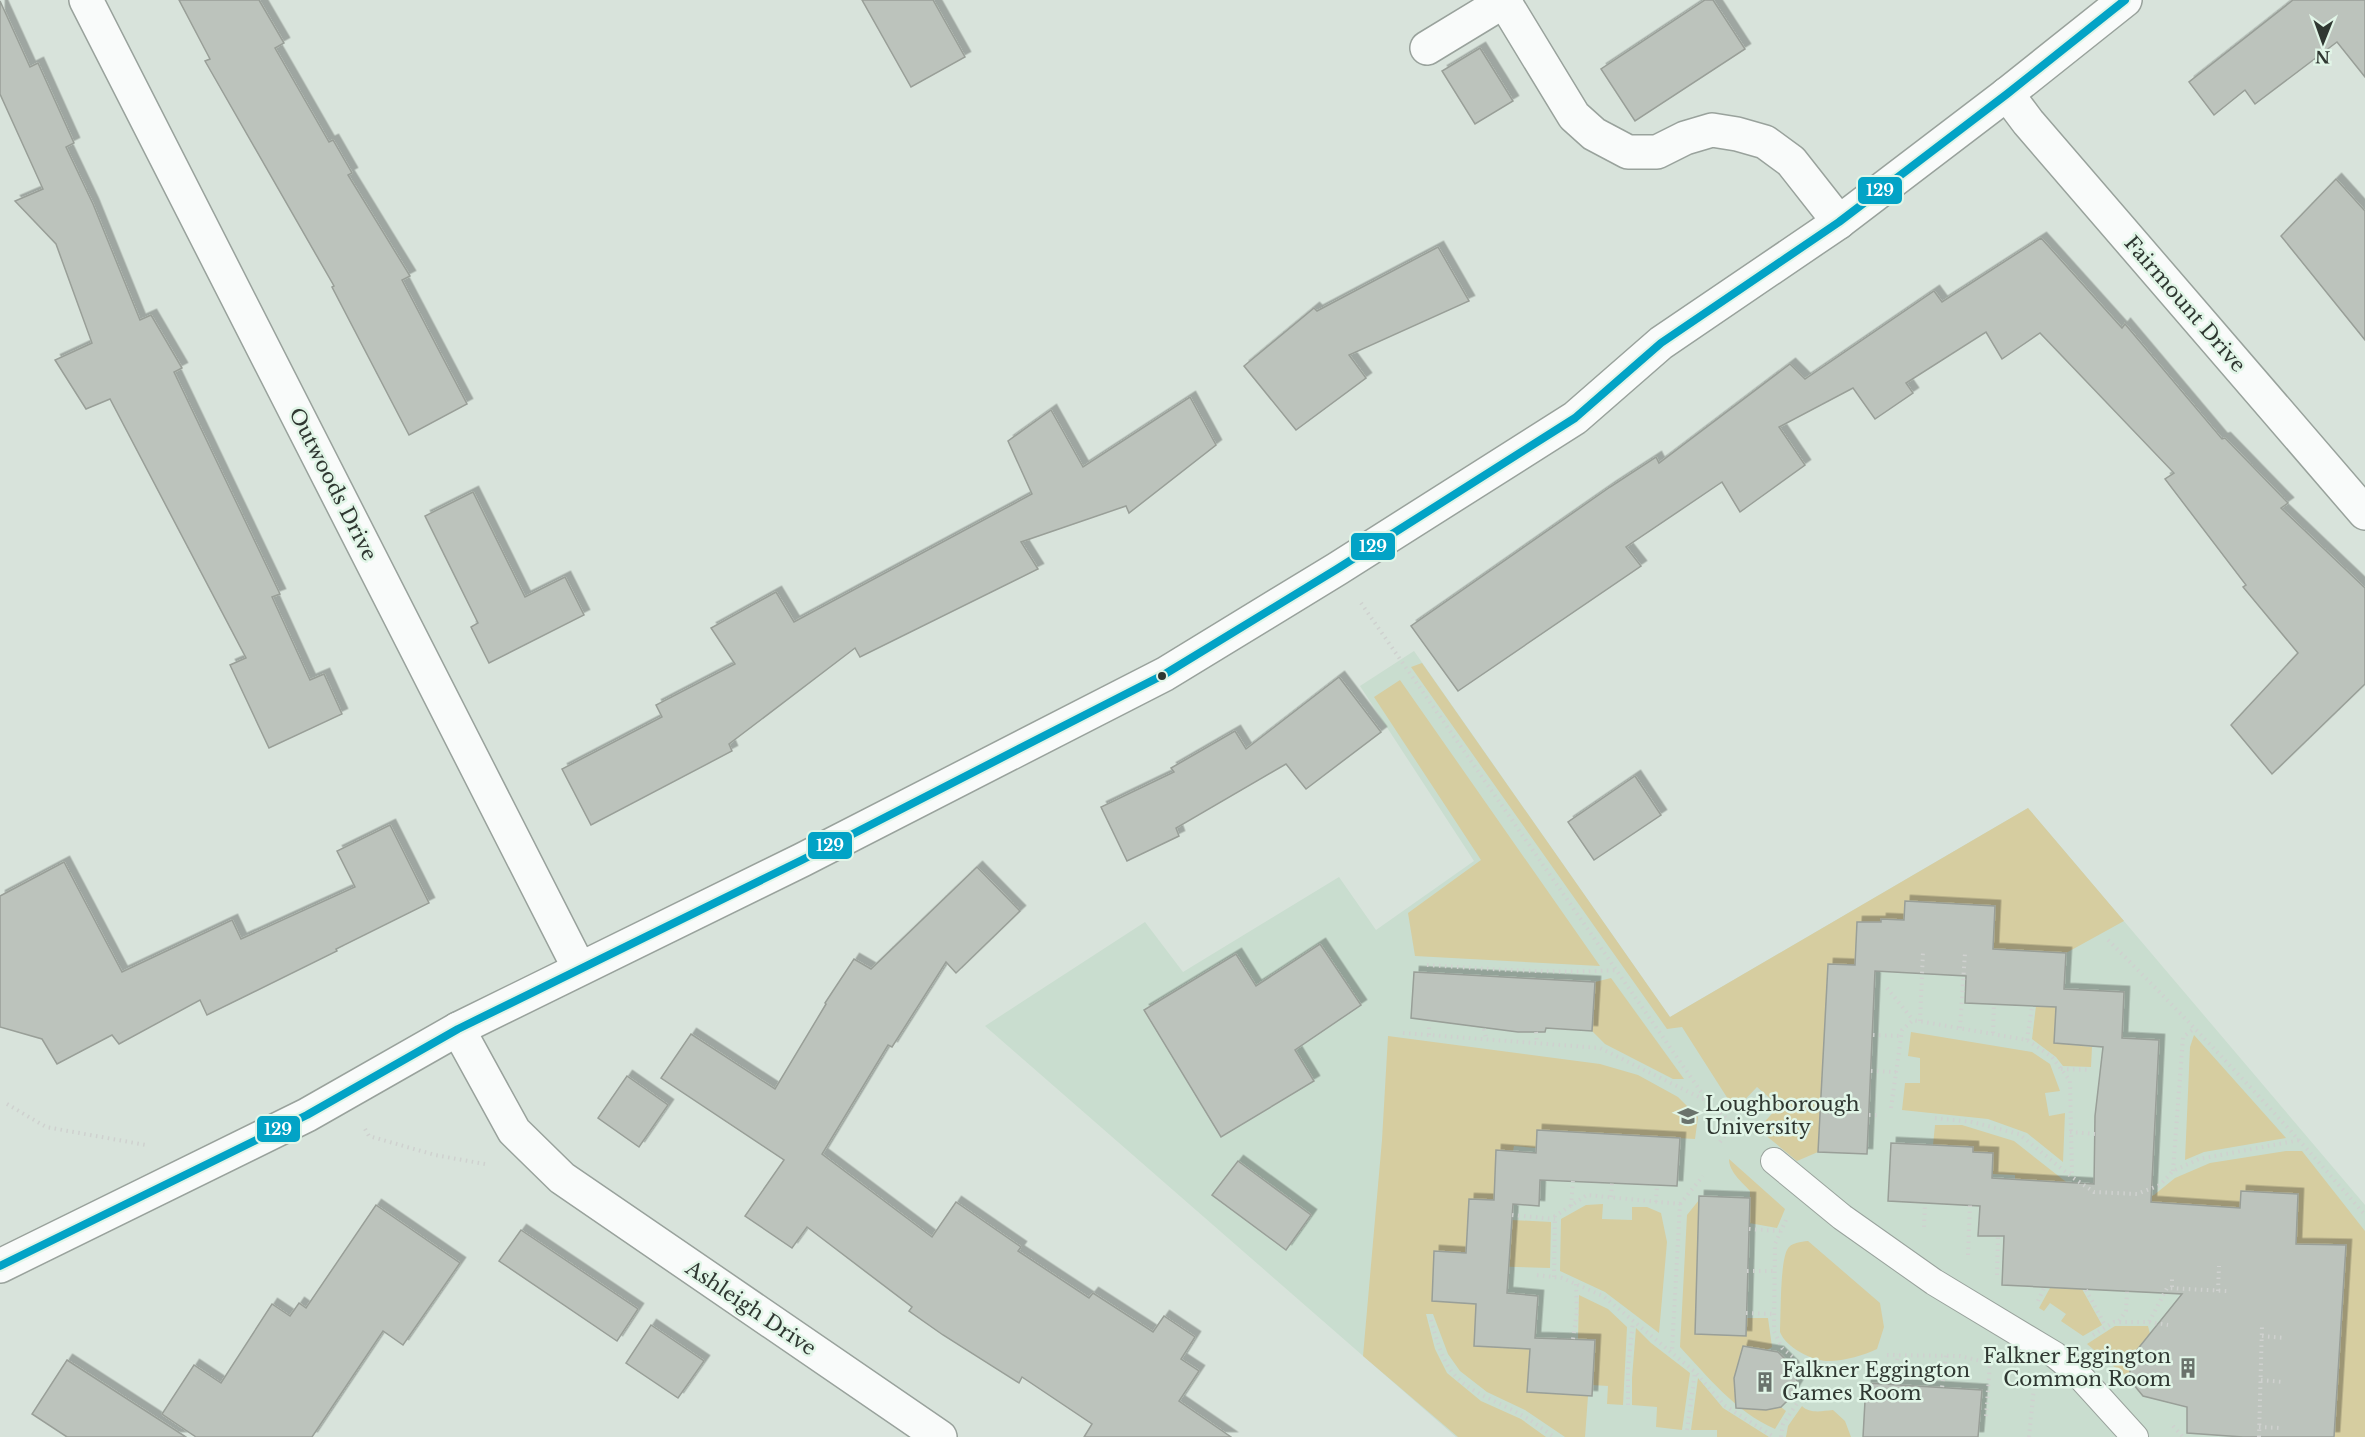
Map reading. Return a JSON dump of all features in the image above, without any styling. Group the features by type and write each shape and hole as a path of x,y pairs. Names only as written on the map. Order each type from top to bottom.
{"street":[{"name":"Outwoods Drive","path":"86,0 579,968"},
{"path":"0,1266 307,1115 458,1029 802,860 1165,674 1337,569 1575,418 1661,343 1839,222 2007,94 2125,0"},
{"path":"1427,48 1505,1 1574,116 1594,134 1628,152 1657,152 1685,138 1712,130 1765,142 1791,161 1839,222"},
{"name":"Fairmount Drive","path":"2007,94 2036,131 2365,513"},
{"name":"Ashleigh Drive","path":"458,1029 514,1131 562,1178 940,1437"}],"lane":[{"path":"1774,1161 1842,1217 1934,1282 2055,1355 2076,1372 2135,1437"}],"path":[{"path":"1337,569 1708,1102"},
{"path":"2109,940 2300,1140 2365,1215"},
{"path":"1920,1022 1923,951"},
{"path":"1960,1028 1965,953"},
{"path":"1427,964 1508,970 1582,972 1617,970"},
{"path":"1887,988 1913,1020 2027,1040 2052,1057 2070,1082 2072,1177"},
{"path":"1993,1033 1994,1005"},
{"path":"2027,1040 2032,1006"},
{"path":"1891,1108 1902,1030 1913,1020"},
{"path":"1429,1025 1429,1035"},
{"path":"2173,1171 2183,1037 2195,1028"},
{"path":"1484,1029 1486,1038"},
{"path":"1536,1032 1536,1043"},
{"path":"1403,1033 1600,1048 1708,1102 1774,1161"},
{"path":"1873,1035 1902,1036"},
{"path":"2061,1069 2091,1070"},
{"path":"1870,1071 1896,1072"},
{"path":"345,1093 369,1136 435,1155 493,1166"},
{"path":"7,1104 46,1127 156,1147 189,1172"},
{"path":"1869,1115 1881,1115"},
{"path":"1935,1118 1972,1122 2019,1134 2094,1192 2137,1194 2160,1185 2173,1171 2199,1159 2300,1140"},
{"path":"1720,1142 1734,1124"},
{"path":"2070,1132 2095,1134"},
{"path":"1672,1352 1680,1204 1703,1176"},
{"path":"1570,1206 1573,1181"},
{"path":"1611,1197 1612,1183"},
{"path":"1656,1202 1657,1186"},
{"path":"1554,1276 1555,1216 1587,1195 1680,1204"},
{"path":"1924,1237 1925,1203"},
{"path":"1967,1266 1970,1205"},
{"path":"1792,1214 1785,1221 1775,1244 1774,1271 1774,1331 1782,1348 1792,1357"},
{"path":"1512,1215 1555,1219"},
{"path":"1749,1229 1780,1231"},
{"path":"1997,1285 1998,1236"},
{"path":"2218,1291 2219,1266"},
{"path":"1747,1271 1774,1271"},
{"path":"1538,1275 1554,1276 1603,1296 1695,1372 1724,1405 1774,1437"},
{"path":"2172,1277 2172,1287"},
{"path":"1573,1339 1576,1284"},
{"path":"2149,1322 2167,1288 2227,1291"},
{"path":"2086,1290 2106,1327"},
{"path":"2119,1322 2126,1311 2127,1291"},
{"path":"1746,1313 1774,1314"},
{"path":"1431,1320 1440,1351 1450,1370 1461,1381 1485,1397 1522,1415 1554,1437"},
{"path":"1628,1405 1628,1368 1633,1321"},
{"path":"2055,1355 2082,1342 2114,1322 2149,1322 2168,1325"},
{"path":"2259,1437 2262,1326"},
{"path":"2262,1336 2285,1338"},
{"path":"1894,1384 1898,1354"},
{"path":"1887,1355 1960,1356 2000,1366"},
{"path":"1942,1387 1946,1355"},
{"path":"1986,1416 1990,1364"},
{"path":"1687,1430 1695,1372"},
{"path":"2029,1437 2035,1384 2076,1372"},
{"path":"2261,1380 2283,1382"},
{"path":"1781,1437 1783,1424 1798,1402"},
{"path":"2259,1427 2280,1428"}],"shaded area":[{"name":"Loughborough University","path":"1414,651 1670,1017 2028,808 2365,1205 2365,1437 1456,1437 985,1026 1145,922 1183,972 1339,877 1376,930 1474,861 1360,686"},
{"path":"1422,663 1670,1017 2028,808 2124,921 2066,953 1993,949 1995,906 1906,901 1904,920 1881,919 1881,922 1857,922 1855,965 1828,965 1818,1152 1797,1161 1758,1129 1779,1106 1757,1087 1735,1110 1682,1027 1667,1029 1411,667"},
{"path":"1400,680 1600,966 1415,956 1408,913 1481,860 1374,697"},
{"path":"1611,978 1684,1079 1673,1079 1605,1044 1592,1031 1595,982"},
{"path":"2036,1006 2056,1007 2054,1043 2092,1047 2091,1067 2063,1066 2056,1057 2032,1039"},
{"path":"1911,1032 2032,1052 2050,1064 2060,1091 2045,1093 2049,1116 2065,1113 2063,1162 2027,1133 1988,1119 1902,1110 1905,1083 1920,1083 1920,1058 1908,1056"},
{"path":"2194,1035 2286,1138 2204,1152 2185,1160 2190,1047"},
{"path":"1388,1036 1600,1064 1638,1075 1678,1097 1698,1117 1695,1139 1538,1130 1536,1148 1514,1146 1513,1151 1497,1150 1494,1200 1469,1199 1466,1253 1434,1251 1432,1301 1476,1304 1474,1346 1530,1349 1528,1392 1588,1396 1585,1437 1565,1437 1525,1410 1487,1392 1460,1371 1448,1354 1433,1314 1426,1314 1435,1349 1447,1373 1481,1401 1521,1419 1546,1437 1458,1437 1363,1356 1382,1140"},
{"path":"1935,1125 1962,1125 2014,1141 2084,1196 2122,1204 2154,1195 2175,1178 2210,1163 2286,1151 2302,1151 2365,1231 2365,1437 2334,1437 2296,1244 2298,1194 2241,1191 2239,1216 2191,1225 2015,1180 2015,1175 1993,1174 1993,1153 1973,1152 1973,1147 1933,1145"},
{"path":"1729,1159 1785,1209 1777,1228 1749,1223 1750,1191 1734,1172"},
{"path":"1699,1200 1695,1334 1746,1318 1768,1318 1772,1347 1752,1353 1746,1404 1763,1409 1781,1407 1786,1411 1775,1429 1735,1403 1680,1347 1687,1215"},
{"path":"1603,1204 1602,1219 1632,1220 1632,1207 1647,1207 1661,1213 1667,1242 1659,1333 1605,1292 1560,1271 1561,1219 1586,1205"},
{"path":"1512,1220 1551,1222 1550,1268 1481,1266"},
{"path":"1808,1241 1880,1303 1884,1327 1877,1349 1849,1359 1824,1361 1801,1353 1783,1338 1780,1332 1785,1257 1791,1245"},
{"path":"2050,1288 2082,1289 2102,1325 2083,1336 2061,1321 2066,1314 2050,1303 2044,1311 2039,1308"},
{"path":"1579,1295 1608,1309 1627,1327 1623,1405 1607,1404 1608,1386 1592,1385 1595,1341 1578,1339"},
{"path":"2115,1326 2148,1326 2150,1334 2129,1379 2087,1344"},
{"path":"1636,1328 1651,1343 1690,1373 1682,1430 1656,1427 1657,1407 1632,1405"},
{"path":"1698,1378 1723,1408 1769,1437 1717,1437 1717,1430 1691,1430"},
{"path":"1802,1406 1812,1411 1833,1410 1845,1421 1851,1437 1786,1437 1788,1426"}],"building":[{"path":"179,0 259,0 284,43 275,48 329,142 333,140 352,173 348,175 410,276 402,280 467,404 409,435 332,287 334,286 205,61 210,59"},
{"path":"862,0 933,0 965,57 911,87"},
{"path":"1705,0 1713,0 1745,49 1635,121 1601,69"},
{"path":"2293,0 2365,0 2365,77 2337,42 2255,104 2245,90 2214,115 2189,82"},
{"path":"0,1 30,67 38,63 74,143 66,147 93,204 140,320 151,315 182,368 174,372 280,594 272,597 310,680 324,674 342,714 269,748 230,665 246,658 110,399 86,409 55,360 92,343 56,244 15,201 43,189 0,94"},
{"path":"1480,48 1513,101 1475,124 1442,71"},
{"path":"2336,179 2365,211 2365,340 2281,236"},
{"path":"2041,238 2122,328 2125,324 2222,439 2225,438 2288,503 2281,508 2365,588 2365,684 2272,774 2231,725 2298,653 2243,587 2246,585 2165,479 2174,473 2040,333 2002,359 1986,332 1906,383 1913,393 1875,419 1853,388 1779,427 1805,465 1740,512 1722,482 1626,547 1641,566 1458,691 1411,626 1610,487 1656,457 1659,463 1790,364 1805,379 1934,291 1942,302"},
{"path":"1438,247 1469,301 1349,355 1366,378 1296,430 1244,366 1314,308 1317,311"},
{"path":"1190,397 1216,445 1129,513 1126,506 1021,542 1038,569 860,657 855,648 729,744 732,751 591,825 562,769 662,717 656,705 735,664 711,628 776,592 794,622 1032,494 1008,441 1051,410 1083,467"},
{"path":"473,492 525,597 565,577 584,615 489,663 471,627 478,623 425,516"},
{"path":"1339,677 1381,732 1306,789 1286,764 1176,828 1179,836 1127,861 1101,807 1174,772 1171,768 1235,731 1246,749"},
{"path":"1635,776 1661,815 1594,860 1568,822"},
{"path":"390,825 429,903 336,949 337,951 207,1015 200,1000 119,1044 112,1035 57,1064 42,1039 0,1027 0,896 64,862 122,972 232,920 241,939 355,887 337,851"},
{"path":"977,867 1020,911 956,973 946,962 892,1047 888,1045 822,1154 932,1237 956,1202 1021,1247 1018,1251 1089,1298 1093,1293 1153,1332 1164,1316 1195,1337 1181,1359 1199,1371 1179,1401 1231,1437 1084,1437 1092,1424 1022,1377 1019,1383 943,1335 909,1311 912,1307 807,1227 792,1248 745,1216 784,1160 661,1078 691,1034 775,1089 825,1003 854,959 871,969"},
{"path":"1905,901 1995,906 1993,949 2066,953 2064,989 2124,992 2122,1038 2159,1040 2151,1202 2240,1208 2241,1191 2298,1194 2296,1244 2346,1245 2334,1437 2243,1437 2187,1433 2187,1407 2143,1396 2129,1379 2132,1356 2182,1294 2002,1285 2004,1236 1978,1236 1980,1206 1888,1201 1891,1143 1973,1147 1973,1152 1993,1153 1992,1178 2094,1184 2095,1116 2103,1047 2054,1043 2056,1007 1965,1003 1966,976 1875,971 1867,1154 1818,1152 1828,964 1855,965 1857,922 1881,922 1881,919 1904,920"},
{"path":"1320,944 1361,1005 1295,1050 1314,1081 1221,1137 1144,1010 1236,954 1256,986"},
{"path":"1414,972 1595,982 1592,1031 1546,1028 1545,1032 1518,1032 1411,1018"},
{"path":"627,1076 668,1105 639,1147 598,1118"},
{"path":"1537,1130 1680,1138 1677,1186 1540,1180 1539,1206 1513,1204 1507,1293 1538,1296 1535,1338 1595,1340 1592,1396 1527,1392 1530,1349 1474,1346 1476,1304 1432,1301 1434,1251 1466,1253 1469,1199 1494,1200 1496,1150 1536,1153"},
{"path":"1238,1161 1311,1215 1286,1250 1212,1195"},
{"path":"1699,1196 1750,1198 1746,1336 1695,1334"},
{"path":"376,1205 460,1263 403,1345 383,1331 312,1437 196,1437 162,1414 194,1365 221,1383 272,1304 290,1316 299,1303 306,1308"},
{"path":"521,1230 638,1309 617,1341 499,1261"},
{"path":"651,1325 704,1361 678,1398 626,1363"},
{"name":"Falkner Eggington Games Room","path":"1743,1346 1778,1352 1793,1367 1798,1384 1781,1407 1766,1410 1736,1408 1734,1378"},
{"path":"67,1360 186,1437 67,1437 32,1414"},
{"path":"1866,1383 1982,1390 1978,1437 1863,1437"}],"transit line":[{"name":"129","path":"0,1266 307,1115 458,1029 802,860 1165,674 1337,569 1575,418 1661,343 1839,222 2007,94 2125,0"}],"place":[{"name":"Loughborough University","path":"1688,1116"},
{"name":"Falkner Eggington Common Room","path":"2188,1368"},
{"name":"Falkner Eggington Games Room","path":"1765,1382"}]}
